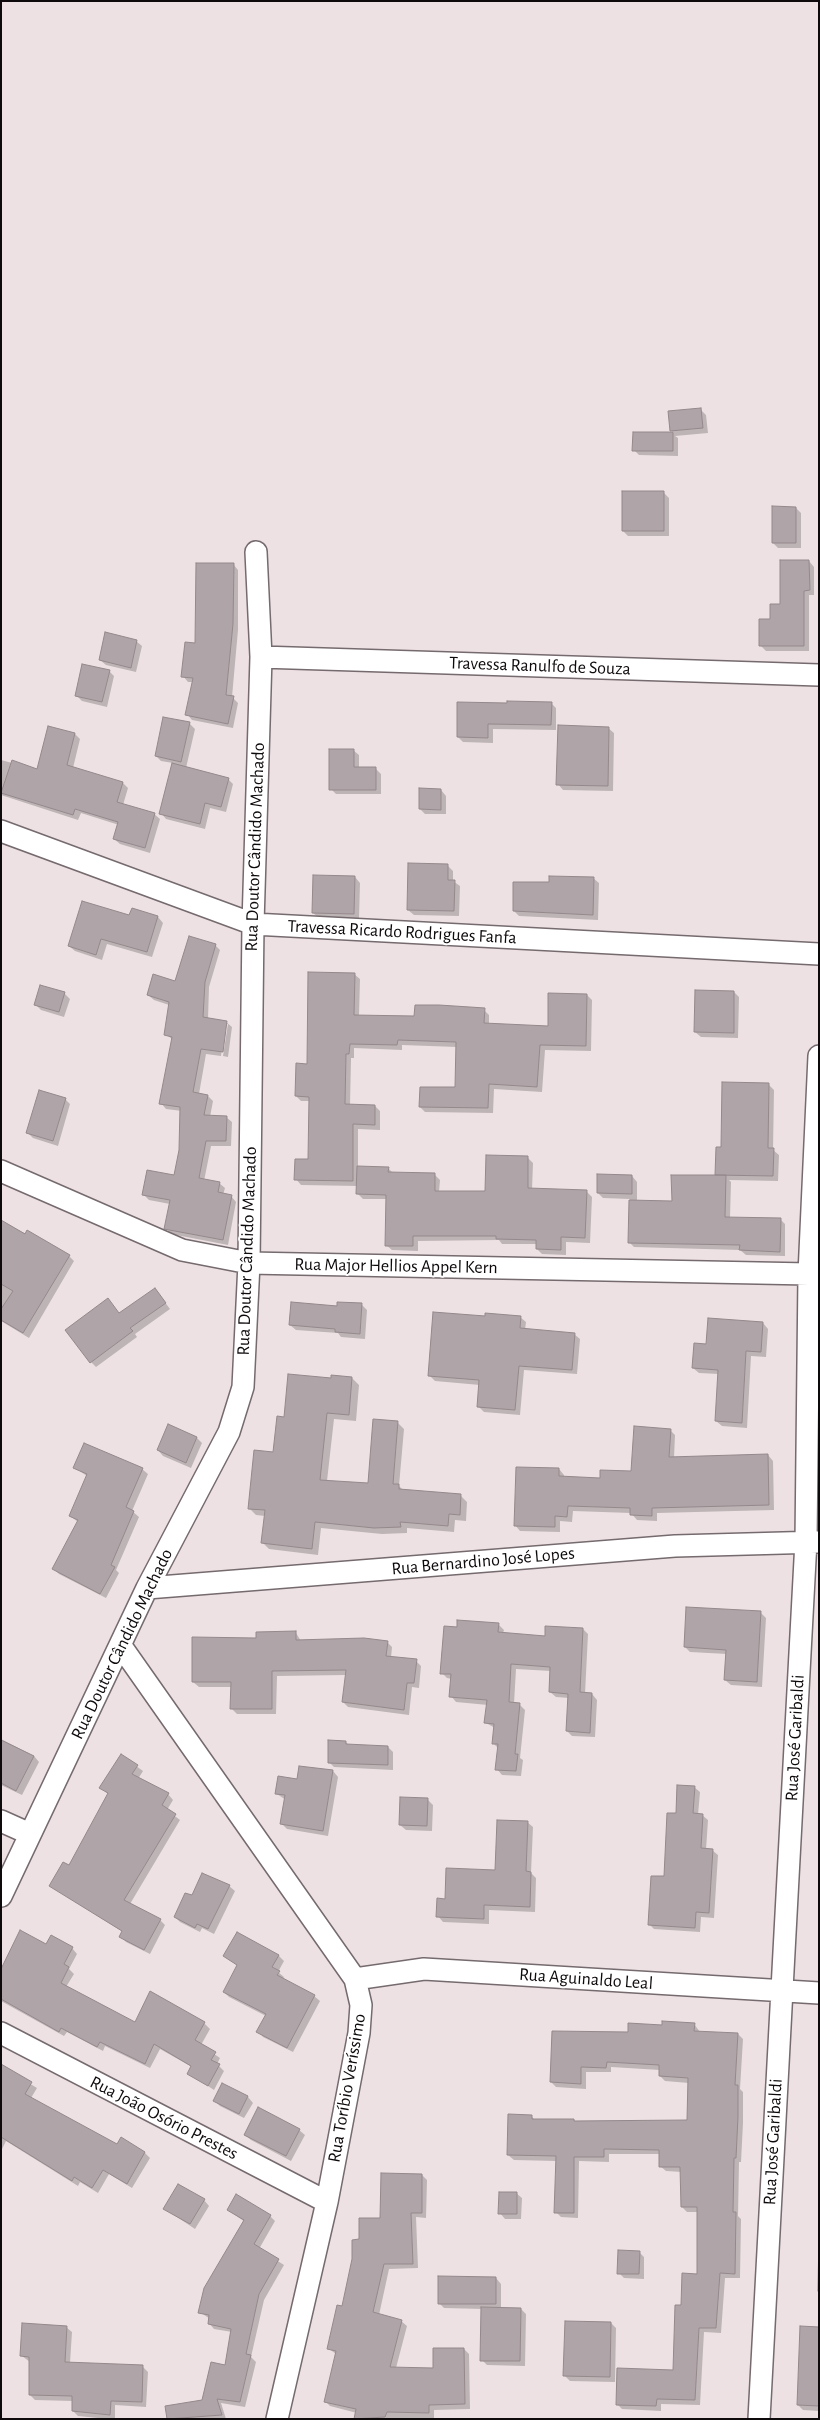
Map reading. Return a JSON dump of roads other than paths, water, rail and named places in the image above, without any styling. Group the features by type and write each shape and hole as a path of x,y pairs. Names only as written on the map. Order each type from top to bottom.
{"street":[{"name":"Rua Doutor Cândido Machado","path":"1,1896 147,1588 228,1432 243,1387 250,1263 253,924 261,657 256,552"},
{"name":"Travessa Ranulfo de Souza","path":"261,657 819,675"},
{"name":"Travessa Ricardo Rodrigues Fanfa","path":"1,831 253,924 819,954"},
{"name":"Rua José Garibaldi","path":"759,2419 781,1991 812,1542 809,1274 819,1056"},
{"name":"Rua Major Hellios Appel Kern","path":"1,1171 182,1250 250,1263 809,1274"},
{"name":"Rua Bernardino José Lopes","path":"147,1588 675,1546 812,1542"},
{"name":"Rua Toríbio Veríssimo","path":"121,1646 355,1979 361,2005 359,2033 327,2202 277,2419"},
{"path":"1,1821 30,1834"},
{"name":"Rua Aguinaldo Leal","path":"355,1979 424,1969 819,1993"},
{"name":"Rua João Osório Prestes","path":"1,2033 327,2202"}]}
